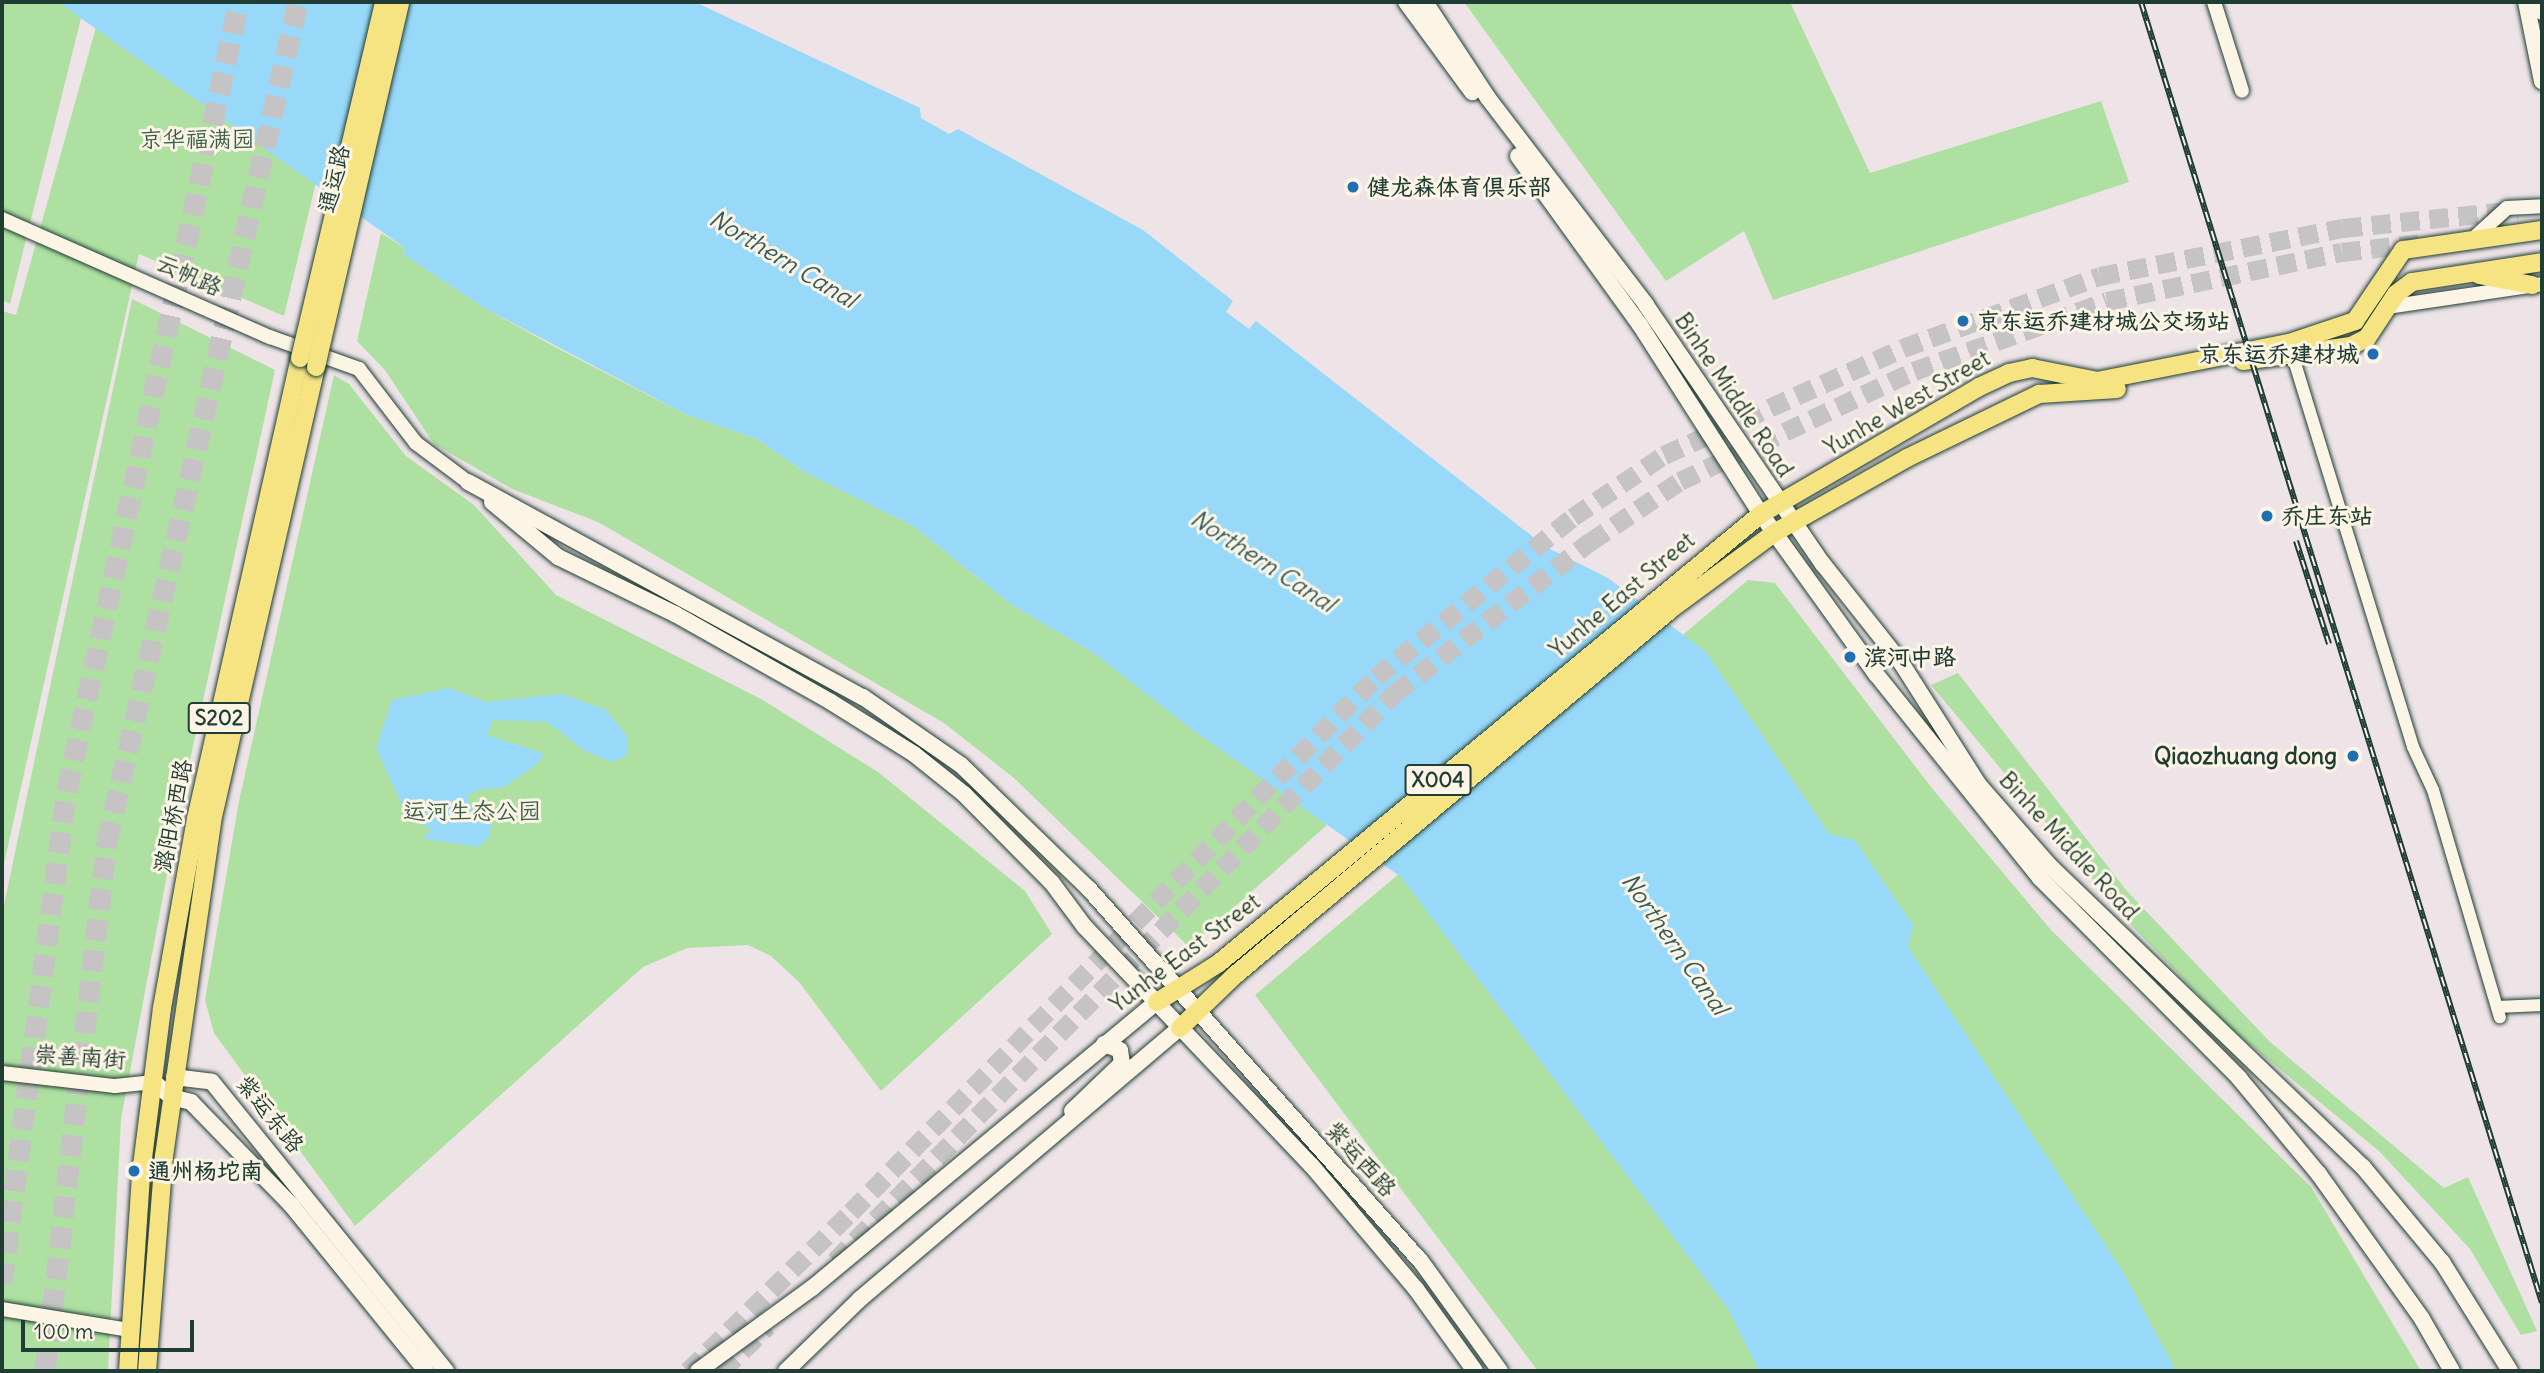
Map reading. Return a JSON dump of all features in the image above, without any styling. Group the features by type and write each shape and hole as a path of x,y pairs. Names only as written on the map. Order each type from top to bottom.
{"main road":[{"name":"通运路","path":"300,358 384,2"},
{"name":"通运路","path":"316,367 400,2"},
{"name":"Binhe Middle Road","path":"1406,2 1640,325 1761,514 1876,674 2040,878 2239,1078 2318,1172 2422,1319 2452,1371"},
{"name":"Binhe Middle Road","path":"1425,2 1488,99 1646,305 1795,523 1900,662 1979,785 2050,866 2363,1167 2442,1262 2510,1371"},
{"path":"2526,2 2542,81"},
{"path":"2540,2 2542,12"},
{"name":"Yunhe West Street","path":"1795,523 1907,458 2039,394 2094,393 2291,350 2355,321 2403,250 2542,230"},
{"name":"Yunhe West Street","path":"1761,514 2009,373 2032,368 2097,381 2291,350 2351,346 2367,338 2387,307 2412,282 2542,262"},
{"path":"2466,272 2537,285"},
{"name":"潞阳桥西路","path":"128,1371 141,1174 162,1008 196,819 300,358"},
{"name":"潞阳桥西路","path":"147,1371 174,1077 212,821 316,367"},
{"name":"紫运西路","path":"468,482 693,601 915,731 1002,802 1089,889 1420,1260 1500,1371"},
{"name":"紫运西路","path":"468,482 558,557 675,614 914,754 1004,833 1180,1028 1321,1177 1416,1289 1475,1371"},
{"name":"Yunhe East Street","path":"786,1371 860,1299 1180,1028 1234,976 1664,603 1761,514"},
{"name":"Yunhe East Street","path":"698,1371 812,1288 1104,1044 1175,988 1219,963 1664,603 1774,533 1795,523"},
{"path":"1058,1130 1080,1099 1122,1063 1120,1050 1104,1044"},
{"name":"紫运东路","path":"154,1082 174,1077 212,1082 446,1371"},
{"name":"紫运东路","path":"154,1082 172,1097 191,1102 292,1206 426,1371"}],"street":[{"path":"2214,2 2242,91"},
{"path":"2473,239 2507,208 2542,206"},
{"name":"云帆路","path":"2,219 270,337 359,369 415,443 468,482"},
{"path":"2387,307 2537,285"},
{"path":"2291,350 2413,747 2433,790 2498,1012 2542,1005"},
{"name":"崇善南街","path":"2,1073 116,1086 154,1082"},
{"path":"2,1309 129,1329"}],"green space":[{"path":"2,2 85,2 10,304 2,300"},
{"name":"京华福满园","path":"103,2 359,2 284,316 139,254 2,873 2,311 16,315"},
{"path":"1464,2 1790,2 1870,173 2101,101 2129,182 1773,300 1744,231 1666,281"},
{"path":"381,233 405,248 404,255 486,309 685,414 757,439 806,473 913,526 1012,605 1095,654 1327,825 1189,947 1014,778 944,723 598,522 512,489 434,444 385,370 357,341"},
{"path":"132,299 275,370 180,806 121,1119 108,1371 2,1371 2,914"},
{"name":"运河生态公园","path":"334,375 349,384 406,456 474,505 556,595 761,699 878,772 1025,891 1052,934 881,1091 799,982 771,956 748,945 687,948 643,967 355,1226 214,1033 205,1000 239,801"},
{"path":"1748,580 1775,583 1931,787 2051,930 2311,1187 2421,1371 1538,1371 1255,995"},
{"path":"1958,673 2126,890 2270,1042 2444,1188 2468,1177 2537,1331 2521,1335 2470,1249 2380,1152 2230,1028 2132,926 1931,685"}],"water":[{"name":"Northern Canal","path":"58,2 695,2 920,108 921,118 949,134 958,129 1143,230 1233,301 1226,312 1249,329 1256,321 1546,547 1608,578 1706,652 1829,834 1855,840 1913,925 1908,947 2122,1270 2176,1371 1759,1371 1728,1309 1401,877 1190,728 1095,654 1012,605 913,526 806,473 757,439 685,414 486,309 404,255 405,248"},
{"path":"449,688 486,702 562,694 606,710 628,737 626,756 612,762 585,751 547,722 493,720 487,735 543,753 540,762 504,787 478,790 467,796 473,810 492,821 489,837 479,847 423,839 431,829 408,818 376,748 392,700"}],"tunnel":[{"path":"2,1283 67,790 239,2"},
{"path":"45,1371 107,842 298,2"},
{"path":"688,1371 851,1212 1376,677 1573,517 1664,455 1903,348 2100,276 2343,228 2517,210"},
{"path":"835,1261 1395,693 1590,542 1680,481 1914,371 2107,301 2342,252 2421,243"},
{"path":"721,1371 768,1326"}],"railway":[{"path":"2141,2 2542,1303"},
{"path":"2296,541 2329,644"}],"place":[{"name":"健龙森体育俱乐部","path":"1353,187"},
{"name":"京东运乔建材城公交场站","path":"1963,321"},
{"name":"京东运乔建材城","path":"2373,354"},
{"name":"乔庄东站","path":"2267,516"},
{"name":"滨河中路","path":"1850,657"},
{"name":"Qiaozhuang dong","path":"2353,756"},
{"name":"通州杨坨南","path":"134,1171"}]}
